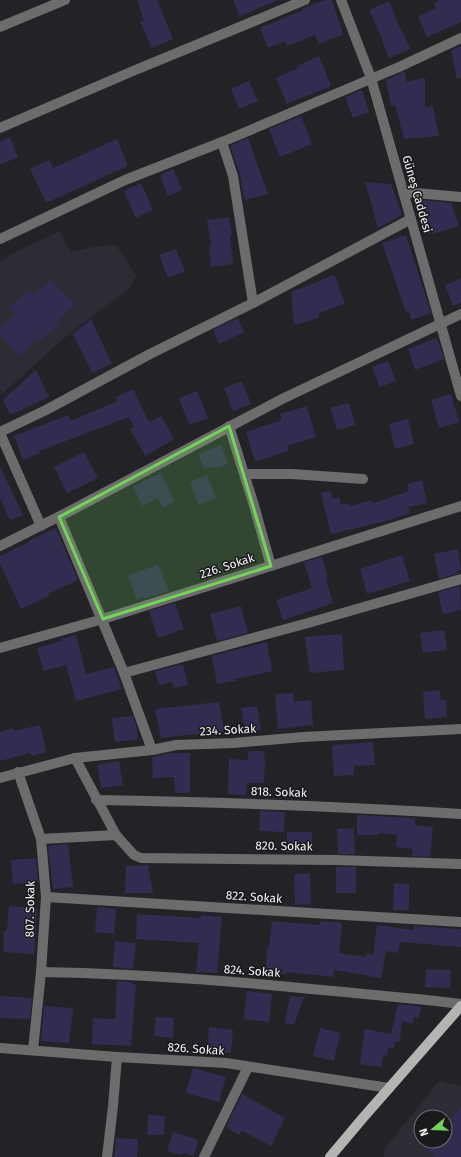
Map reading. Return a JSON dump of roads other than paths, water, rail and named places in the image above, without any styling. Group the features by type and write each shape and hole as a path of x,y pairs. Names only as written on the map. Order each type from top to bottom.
{"main road":[{"path":"330,1157 461,1005"}],"street":[{"path":"0,27 65,0"},
{"path":"0,128 132,71 305,0"},
{"name":"Güneş Caddesi","path":"341,0 371,78 441,323 456,358 461,396"},
{"path":"0,239 125,180 222,142 399,67 461,38"},
{"path":"222,142 233,176 253,303"},
{"path":"404,192 461,197"},
{"path":"41,526 0,433 411,220"},
{"path":"0,546 41,526 282,399 461,314"},
{"path":"229,426 245,474 271,566"},
{"path":"245,474 292,474 363,479"},
{"name":"226. Sokak","path":"0,648 103,620 461,506"},
{"path":"59,516 103,620 152,750"},
{"path":"124,673 308,623 461,579"},
{"name":"234. Sokak","path":"0,778 75,758 152,750 176,745 234,743 461,729"},
{"name":"820. Sokak","path":"75,758 116,836 134,855 141,858 335,860 461,864"},
{"name":"807. Sokak","path":"18,772 41,839 46,898 41,972 33,1050"},
{"name":"818. Sokak","path":"96,800 346,808 461,814"},
{"path":"41,839 116,836"},
{"name":"822. Sokak","path":"46,898 461,922"},
{"name":"824. Sokak","path":"41,972 94,973 268,985 436,1001 461,1005"},
{"name":"826. Sokak","path":"0,1048 226,1064 389,1088"},
{"path":"107,1157 117,1057"},
{"path":"204,1157 248,1067"}]}
